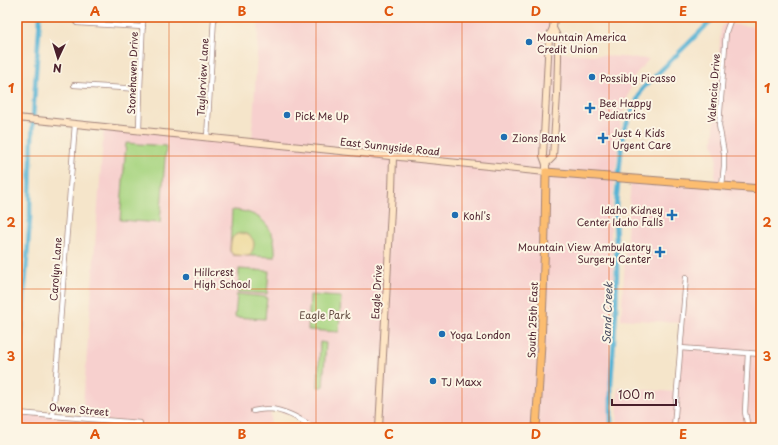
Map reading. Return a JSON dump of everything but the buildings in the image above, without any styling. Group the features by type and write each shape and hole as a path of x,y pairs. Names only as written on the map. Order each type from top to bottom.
{"main road":[{"name":"South 25th East","path":"536,428 540,370 544,259 546,164 543,156 546,75 549,37 553,28 554,17"},
{"name":"South 25th East","path":"546,164 552,157 557,95 558,38 553,28"},
{"name":"East Sunnyside Road","path":"17,118 546,172 761,189"},
{"name":"Eagle Drive","path":"379,428 393,157"}],"street":[{"name":"Stonehaven Drive","path":"139,130 143,17"},
{"name":"Taylorview Lane","path":"207,138 214,17"},
{"name":"Valencia Drive","path":"722,186 724,153 719,132 719,117 726,32 730,21 734,17"},
{"path":"77,23 143,27"},
{"path":"74,85 140,90"},
{"name":"Carolyn Lane","path":"53,416 75,124"},
{"path":"674,428 686,277"},
{"path":"680,348 761,354"},
{"path":"748,353 745,412 748,428"},
{"path":"253,411 267,409 278,410 315,428"},
{"name":"Owen Street","path":"17,413 140,423"}],"shaded area":[{"path":"259,17 554,17 552,52 649,59 635,75 622,114 611,212 611,240 614,275 610,338 609,428 315,428 292,415 271,409 270,428 162,428 155,425 110,421 110,428 20,428 21,413 82,418 104,127 252,142"},
{"path":"724,24 761,27 761,428 617,428 618,388 677,392 682,323 621,319 631,179 714,186 717,157 713,143 721,27"}],"green space":[{"path":"126,143 166,146 160,223 120,220"},
{"path":"232,210 251,214 265,223 273,238 275,257 233,255 230,251"},
{"path":"239,269 269,271 267,294 238,292"},
{"path":"237,294 267,297 265,319 235,317"},
{"name":"Eagle Park","path":"310,295 341,297 339,332 308,330"},
{"path":"320,342 326,343 323,387 318,387"}],"sand":[{"path":"241,233 250,236 254,242 252,252 249,256 233,255 230,251 233,237"}],"waterway":[{"path":"17,399 30,218 32,143 40,17"},
{"name":"Sand Creek","path":"611,428 611,382 616,311 617,269 615,215 623,132 642,89 715,17"}],"place":[{"name":"Mountain America Credit Union","path":"529,42"},
{"name":"Possibly Picasso","path":"592,77"},
{"name":"Bee Happy Pediatrics","path":"590,108"},
{"name":"Pick Me Up","path":"287,115"},
{"name":"Zions Bank","path":"504,137"},
{"name":"Just 4 Kids Urgent Care","path":"603,138"},
{"name":"Kohl's","path":"455,215"},
{"name":"Idaho Kidney Center Idaho Falls","path":"672,215"},
{"name":"Mountain View Ambulatory Surgery Center","path":"660,252"},
{"name":"Hillcrest High School","path":"186,277"},
{"name":"Yoga London","path":"442,334"},
{"name":"TJ Maxx","path":"433,381"}]}
